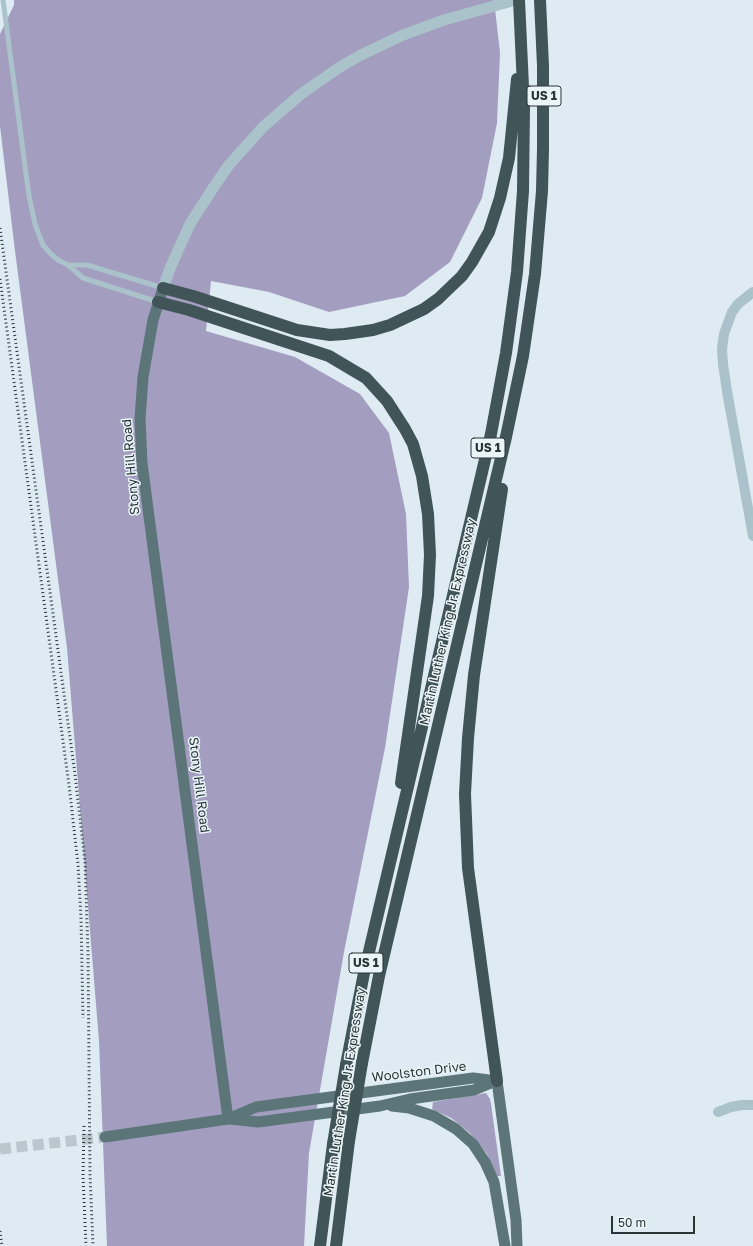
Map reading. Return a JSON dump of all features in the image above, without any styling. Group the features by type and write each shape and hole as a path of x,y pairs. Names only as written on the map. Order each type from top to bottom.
{"highway":[{"name":"Martin Luther King Jr. Expressway","path":"320,1246 333,1144 346,1065 364,973 491,434 506,353 517,272 523,191 524,108 519,0"},
{"name":"Martin Luther King Jr. Expressway","path":"336,1246 349,1141 379,976 503,453 523,356 535,274 541,198 544,100 540,0"},
{"path":"163,288 193,296 297,330 330,335 359,332 390,325 424,309 438,299 462,276 472,262 489,232 500,198 512,138 521,26"},
{"path":"158,302 189,310 314,350 341,362 366,378 378,390 397,415 413,444 425,493 429,534 429,575 425,615 390,861"},
{"path":"497,1081 468,868 465,794 468,738 474,675 515,396"}],"main road":[{"name":"Stony Hill Road","path":"163,288 149,337 142,377 140,419 142,463 228,1119"},
{"name":"Woolston Drive","path":"105,1137 228,1119 264,1106 473,1078 497,1081"},
{"name":"Woolston Drive","path":"228,1119 258,1122 380,1106 410,1099 474,1090 497,1081"},
{"path":"497,1081 516,1220 517,1246"},
{"name":"Woolston Drive","path":"380,1106 409,1108 434,1116 456,1128 473,1144 485,1162 494,1182 505,1246"}],"street":[{"name":"Stony Hill Road","path":"163,288 170,266 187,231 215,185 245,147 281,110 320,80 361,54 417,29 516,0"},
{"path":"753,292 738,304 732,312 724,334 722,349 725,377 753,536"},
{"path":"718,1112 731,1107 753,1105"}],"lane":[{"path":"3,0 29,196 35,224 43,245 58,260 68,265 83,278 158,302"},
{"path":"68,265 87,265 163,288"}],"shaded area":[{"path":"14,0 494,0 500,53 497,123 482,198 450,262 405,296 329,312 269,292 211,281 206,331 295,357 360,394 389,433 406,514 409,587 385,748 344,952 309,1153 304,1246 107,1246 99,1041 67,648 0,126 0,34 14,5"},
{"path":"486,1093 491,1104 501,1176 497,1176 487,1154 470,1133 451,1118 432,1109 433,1102"}],"tunnel":[{"path":"0,1149 105,1137"}],"railway":[{"path":"0,228 75,774 85,862 88,952 90,1174 93,1246"},
{"path":"0,279 69,785 78,864 81,918 83,1018"},
{"path":"84,1126 83,1176 86,1246"},
{"path":"0,1231 2,1246"}]}
